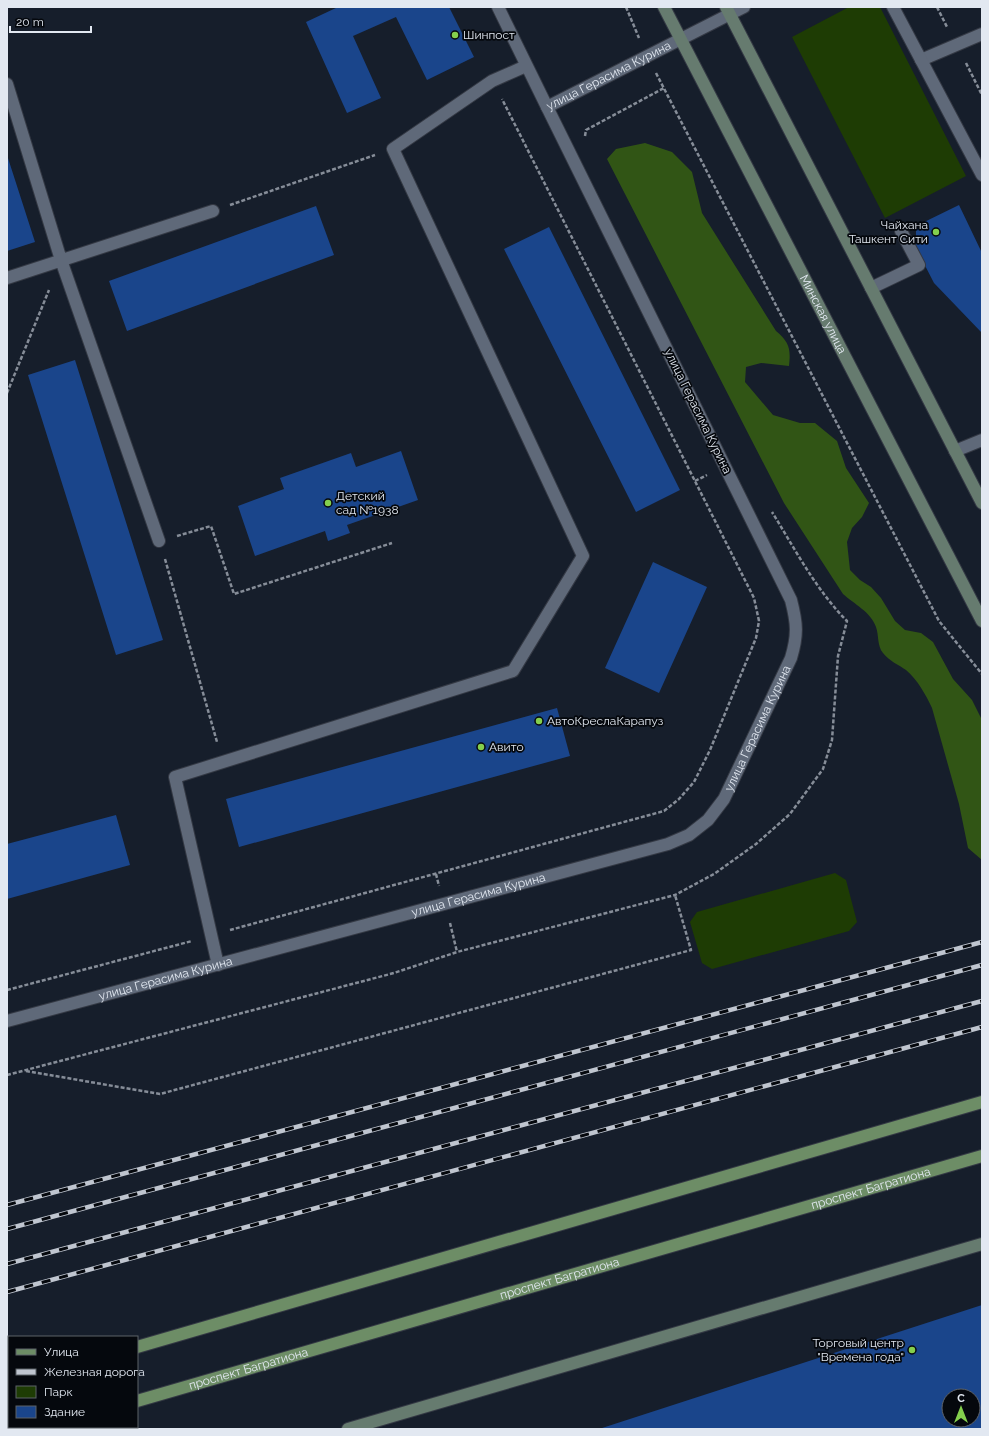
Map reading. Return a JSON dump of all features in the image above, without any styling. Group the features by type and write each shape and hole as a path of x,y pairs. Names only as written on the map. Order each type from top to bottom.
{"main road":[{"name":"Минская улица","path":"664,7 982,621"},
{"path":"728,11 982,503"},
{"path":"138,1347 982,1102"},
{"name":"проспект Багратиона","path":"138,1401 982,1156"},
{"path":"348,1429 982,1244"}],"street":[{"path":"498,7 547,107"},
{"name":"улица Герасима Курина","path":"7,1021 668,844 689,835 708,820 724,799 791,658 796,641 797,623 791,600 547,107 681,40 728,11 744,7"},
{"path":"893,7 921,60 978,158 982,175"},
{"path":"921,60 982,34"},
{"path":"218,965 175,777 513,671 583,556 393,149 492,81 526,66"},
{"path":"7,84 62,260 159,541"},
{"path":"7,278 213,211"},
{"path":"871,288 919,265 901,231"},
{"path":"955,451 982,440"}],"path":[{"path":"626,7 648,57 938,621 982,674"},
{"path":"584,142 586,130 664,88"},
{"path":"213,211 393,149"},
{"path":"7,393 62,260"},
{"path":"695,481 711,473"},
{"path":"7,1075 394,972 457,952 675,896 714,874 756,844 790,814 823,768 832,740 838,656 848,621 817,586 770,509"},
{"path":"223,762 159,541 211,526 234,594 392,543"},
{"path":"24,1071 160,1094 691,950 675,896"},
{"path":"448,917 457,952"}],"green space":[{"path":"849,7 880,7 966,176 885,218 792,37"},
{"path":"645,143 672,152 692,172 702,213 776,331 784,339 788,346 790,354 789,366 761,363 746,367 745,382 773,415 800,423 815,423 837,441 846,468 869,503 862,517 852,528 847,542 850,570 860,580 871,587 881,598 895,621 905,630 921,633 933,642 953,679 972,700 982,720 982,860 968,848 959,804 932,708 927,698 906,670 885,656 880,647 874,622 866,613 843,594 784,503 607,159 616,149"},
{"path":"835,873 846,880 857,922 849,931 712,969 702,963 690,922 697,912"}],"building":[{"path":"338,7 449,7 474,57 427,80 396,17 353,36 381,98 347,113 306,22"},
{"path":"7,155 35,242 7,251"},
{"path":"959,205 982,253 982,333 934,283 916,248 916,226"},
{"path":"316,206 334,255 127,331 109,281"},
{"path":"549,227 680,490 636,512 504,249"},
{"path":"75,360 163,640 116,655 28,375"},
{"name":"Детский сад №1938","path":"401,451 418,500 347,525 350,533 328,541 325,531 255,556 238,506 284,489 280,478 351,453 356,467"},
{"path":"653,562 707,587 659,693 605,668"},
{"path":"557,708 570,756 239,847 226,799"},
{"path":"116,815 130,865 7,899 7,844"},
{"name":"Торговый центр \"Времена года\"","path":"982,1305 982,1429 599,1429"}],"railway":[{"path":"7,1205 982,942"},
{"path":"7,1229 982,965"},
{"path":"7,1264 982,1001"},
{"path":"7,1292 982,1027"}],"place":[{"name":"Шинпост","path":"455,35"},
{"name":"Чайхана Ташкент Сити","path":"936,232"},
{"name":"Детский сад №1938","path":"328,503"},
{"name":"АвтоКреслаКарапуз","path":"539,721"},
{"name":"Авито","path":"481,747"},
{"name":"Торговый центр \"Времена года\"","path":"912,1350"}]}
